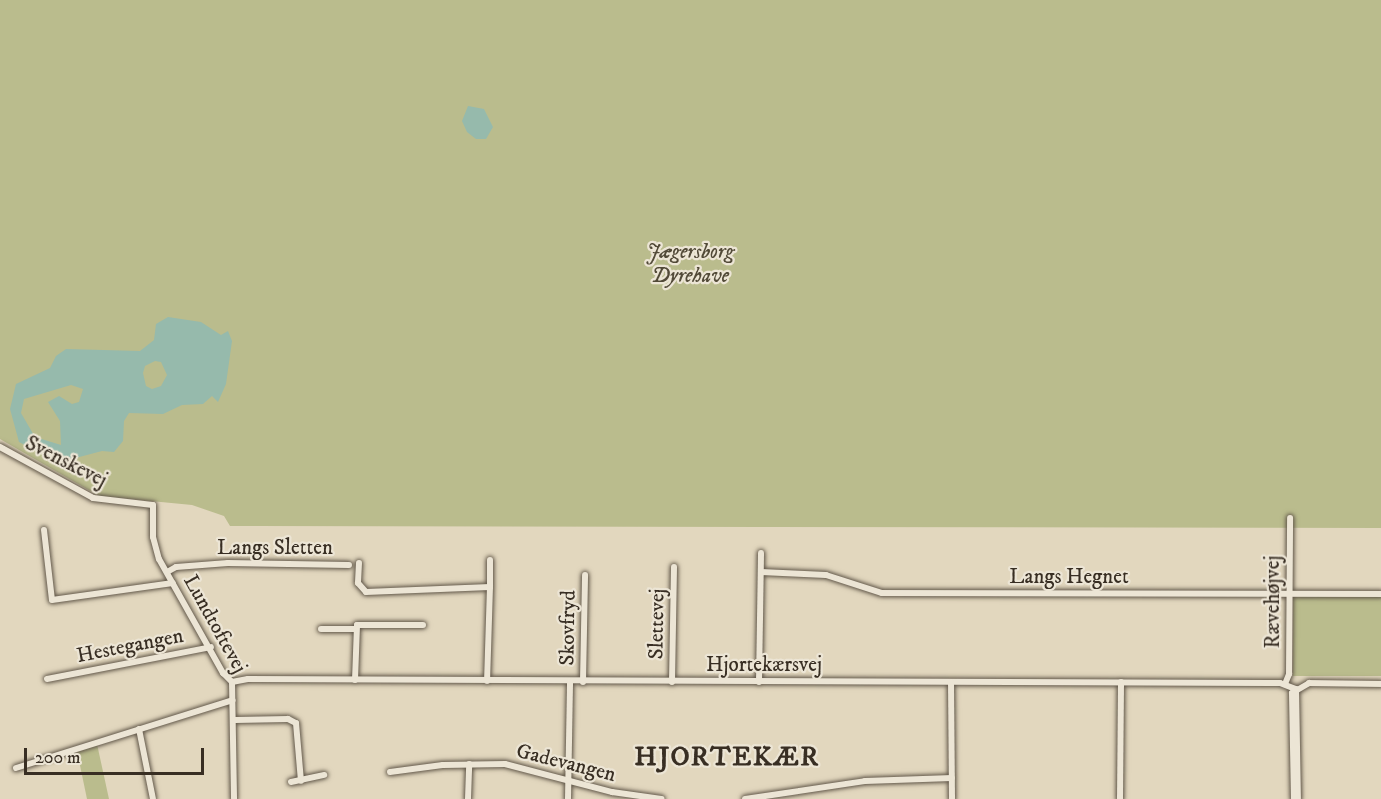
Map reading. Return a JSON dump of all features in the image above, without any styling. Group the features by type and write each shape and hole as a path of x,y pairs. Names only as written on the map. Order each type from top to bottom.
{"street":[{"name":"Svenskevej","path":"0,447 93,498 153,505"},
{"name":"Lundtoftevej","path":"153,505 155,548 211,647 223,673 232,682 235,720 230,766 234,799"},
{"name":"Rævehøjvej","path":"1285,684 1289,674 1290,518"},
{"path":"44,530 51,600 174,583"},
{"path":"759,682 761,553"},
{"path":"488,681 490,560"},
{"path":"359,562 358,583 366,592 490,587"},
{"name":"Langs Sletten","path":"167,572 176,567 228,563 349,564"},
{"name":"Slettevej","path":"672,682 674,567"},
{"name":"Langs Hegnet","path":"761,572 826,575 882,593 1381,594"},
{"name":"Skovfryd","path":"584,682 585,574"},
{"path":"355,680 357,625 423,625"},
{"path":"321,629 356,629"},
{"name":"Hestegangen","path":"47,679 56,681 211,647"},
{"name":"Hjortekærsvej","path":"232,682 248,679 584,682 1121,682 1285,684 1297,688"},
{"path":"568,799 570,681"},
{"path":"951,682 952,799"},
{"path":"1120,799 1121,682"},
{"path":"1294,799 1291,702 1297,688 1309,683 1381,684"},
{"path":"1297,688 1298,799"},
{"path":"16,768 233,700"},
{"path":"235,720 288,719 296,723 301,781"},
{"path":"139,729 153,799"},
{"path":"468,799 469,764"},
{"name":"Gadevangen","path":"390,772 469,764 519,766 569,780 662,799"},
{"path":"291,782 324,775"},
{"path":"746,799 866,781 952,778"}],"green space":[{"name":"Jægersborg Dyrehave","path":"0,0 1381,0 1381,528 230,526 224,516 192,505 99,496 0,439"},
{"path":"1293,596 1381,596 1381,676 1293,676"},
{"path":"97,744 109,799 87,799 77,751"}],"shaded area":[{"path":"468,106 484,109 493,127 486,139 476,139 467,132 462,121"},
{"path":"168,317 201,322 221,335 228,331 232,341 226,384 218,402 212,396 203,404 182,405 163,414 129,413 124,421 123,441 114,452 102,451 68,460 40,453 19,442 10,409 16,384 50,368 56,356 66,349 140,351 154,340 156,324","holes":["155,361 161,362 167,375 161,386 152,389 146,386 143,373 145,366","71,385 83,389 79,402 72,404 59,396 48,402 60,421 61,445 35,437 21,413 24,399"]}],"district":[{"name":"HJORTEKÆR","path":"727,758"}]}
